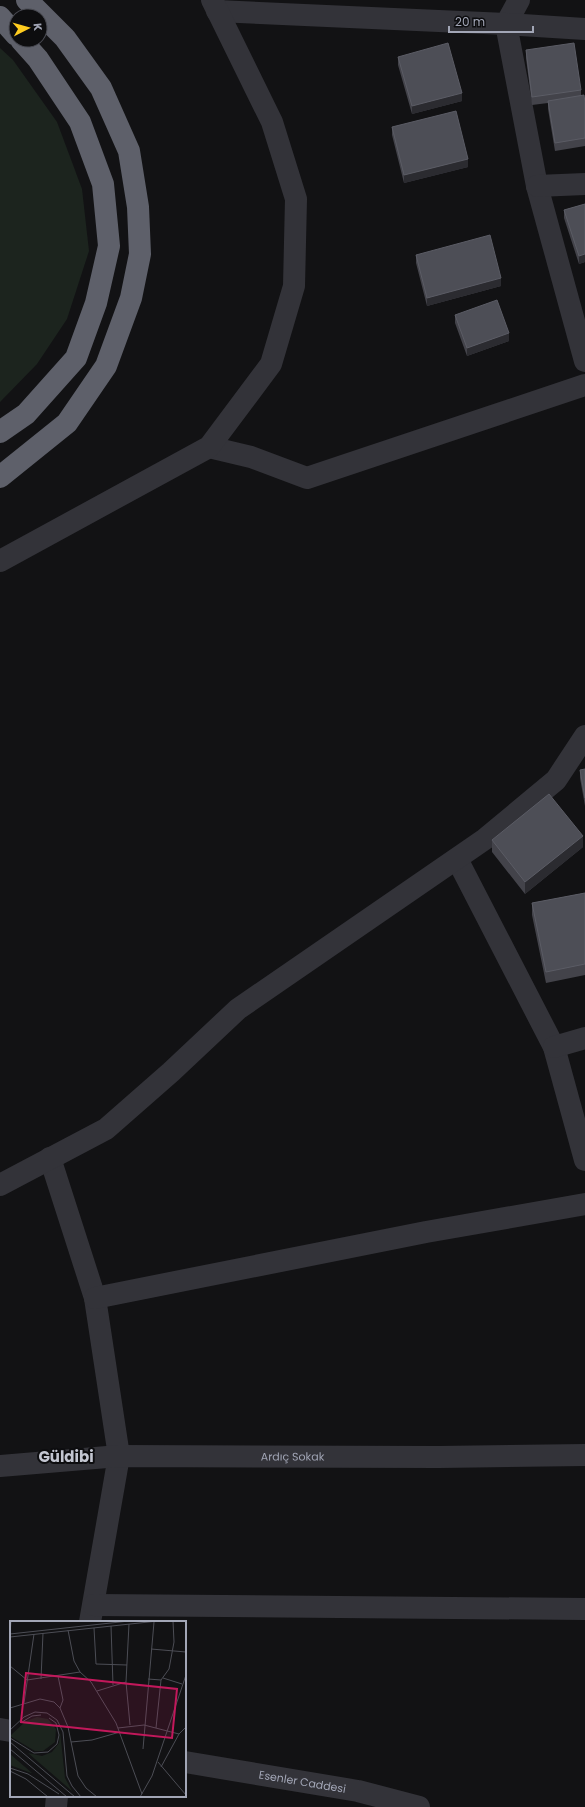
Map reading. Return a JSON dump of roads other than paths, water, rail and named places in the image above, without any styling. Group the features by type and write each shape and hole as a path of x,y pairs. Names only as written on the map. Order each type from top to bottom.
{"highway":[{"path":"0,477 66,423 106,366 132,298 140,254 138,207 129,151 101,88 65,38 27,0"},
{"path":"0,17 8,26"},
{"path":"0,432 26,414 76,358 96,303 109,246 103,184 80,122 38,59 28,48"}],"street":[{"path":"519,0 506,24 537,186 585,361"},
{"path":"0,561 209,447 271,364 294,286 296,199 272,122 215,5 585,29"},
{"path":"537,186 585,184"},
{"path":"209,447 251,457 306,478 585,385"},
{"path":"0,1184 106,1129 171,1072 238,1009 485,839 556,780 585,736"},
{"path":"457,858 554,1047 585,1160"},
{"path":"554,1047 585,1038"},
{"path":"50,1158 95,1298 119,1456 92,1614 585,1609"},
{"path":"95,1298 426,1232 585,1204"},
{"name":"Ardıç Sokak","path":"0,1466 119,1456 585,1456"},
{"path":"0,1729 10,1731"},
{"name":"Esenler Caddesi","path":"186,1762 358,1791 419,1807"},
{"path":"56,1807 57,1797"}],"district":[{"name":"Güldibi","path":"66,1456"}]}
